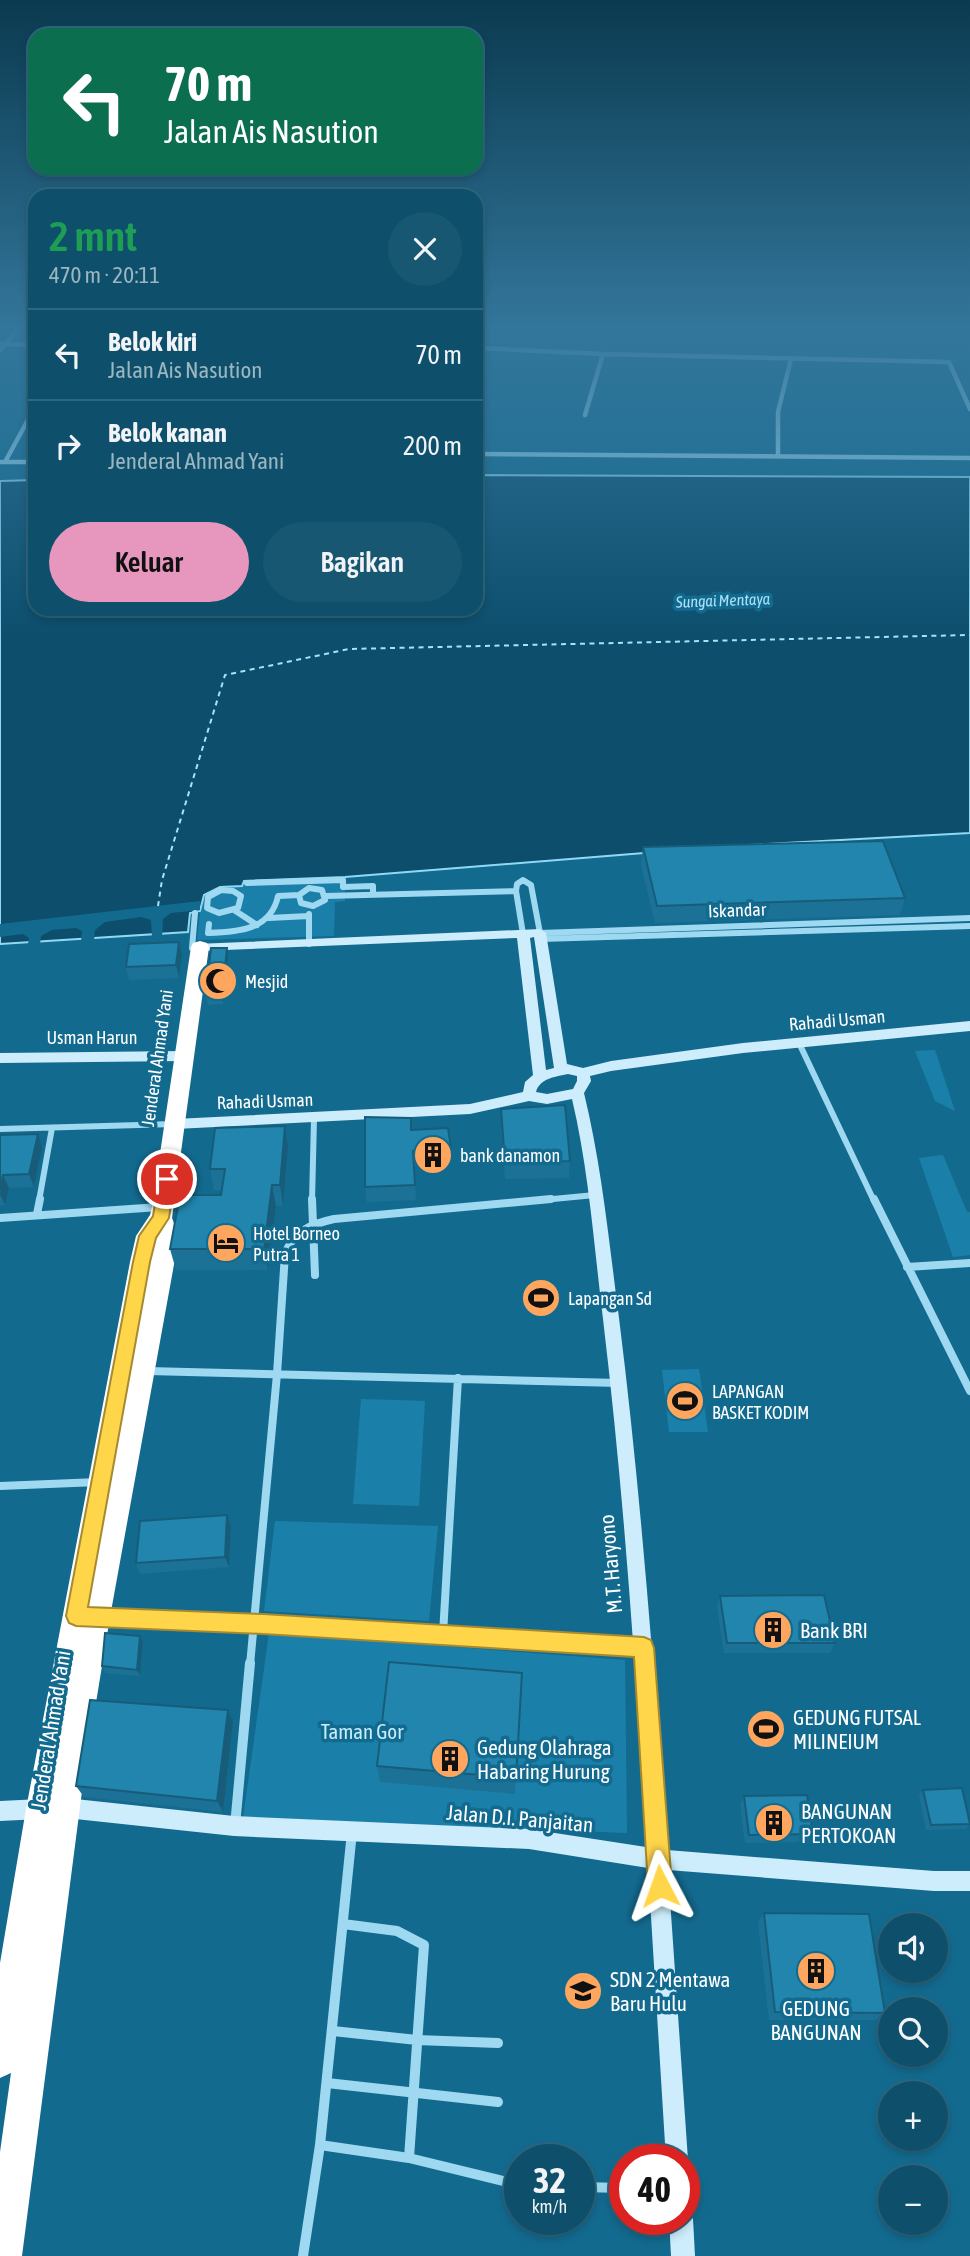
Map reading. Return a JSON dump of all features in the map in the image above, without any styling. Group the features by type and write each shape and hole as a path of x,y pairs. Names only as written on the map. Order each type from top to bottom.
{"highway":[{"name":"Jenderal Ahmad Yani","path":"86,1617 144,1371 168,1237 162,1212 196,948"},
{"name":"Jenderal Ahmad Yani","path":"0,2061 53,1809 86,1617 102,1481 141,1262 148,1236 162,1212"},
{"name":"Jenderal Ahmad Yani","path":"4,2256 38,1979 53,1809"}],"street":[{"path":"2,462 21,430"},
{"path":"778,430 778,455"},
{"path":"483,454 970,458"},
{"path":"2,462 28,462"},
{"path":"247,883 343,880 343,887 373,886 373,895"},
{"path":"540,1076 516,891 517,884 523,880 531,885 561,1070"},
{"path":"209,924 208,933 235,932 269,918 278,904 278,896 299,895 313,888 322,890 326,896"},
{"path":"234,910 242,900 233,891 216,892 206,901 207,908 215,912 234,910 257,925"},
{"path":"326,896 516,891"},
{"path":"299,895 301,903 309,906 322,903 326,896"},
{"path":"309,906 309,944"},
{"path":"195,914 196,948"},
{"path":"269,918 309,916"},
{"name":"Iskandar","path":"196,948 970,918"},
{"name":"Iskandar","path":"540,936 970,926"},
{"name":"Rahadi Usman","path":"583,1073 611,1066 799,1043 970,1027"},
{"path":"799,1043 907,1267 969,1388"},
{"name":"Usman Harun","path":"0,1058 184,1056"},
{"path":"529,1096 530,1086 540,1076 561,1070 583,1073 584,1082 577,1093"},
{"name":"Rahadi Usman","path":"0,1129 314,1119 470,1109 529,1096 547,1099 577,1093"},
{"name":"M.T. Haryono","path":"577,1093 586,1127 619,1383 644,1648 676,2144"},
{"path":"314,1119 312,1224 315,1275"},
{"path":"37,1214 52,1128"},
{"path":"234,1826 277,1374 285,1254 289,1241 296,1233 312,1224 334,1219 595,1195"},
{"path":"0,1218 37,1214 162,1212"},
{"path":"907,1267 970,1263"},
{"path":"144,1371 619,1383"},
{"path":"443,1634 458,1378"},
{"path":"0,1486 102,1481"},
{"path":"86,1617 443,1634 644,1648"},
{"name":"Jalan D.I. Panjaitan","path":"0,1811 53,1809 234,1826 511,1838 658,1859 933,1881 970,1881"},
{"path":"303,2256 320,2145 352,1831"},
{"path":"344,1924 400,1931 417,1938 424,1945 408,2158"},
{"path":"333,2031 417,2040 498,2043"},
{"path":"327,2083 499,2102"},
{"path":"320,2145 408,2158 504,2181"},
{"path":"682,2235 683,2256"}],"green space":[{"path":"345,877 345,901 335,902 334,936 197,940 201,901 211,890 242,886 243,881"},
{"path":"935,1050 955,1111 935,1101 915,1051"},
{"path":"943,1155 967,1212 970,1212 970,1255 953,1257 919,1158"},
{"name":"LAPANGAN BASKET KODIM","path":"699,1369 708,1432 669,1432 662,1370"},
{"path":"361,1399 425,1401 419,1506 353,1504"},
{"path":"275,1521 438,1526 429,1621 264,1611"},
{"name":"Taman Gor","path":"269,1633 625,1660 627,1833 243,1818"}],"water":[{"name":"Sungai Mentaya","path":"483,475 970,477 970,833 731,846 345,877 244,881 242,886 220,887 204,895 200,911 190,913 188,932 0,944 0,481 28,480 28,616 483,616"}],"pier":[{"path":"200,901 200,910 171,913 163,919 162,937 152,937 151,920 141,917 105,922 95,930 94,941 81,942 82,931 76,928 52,930 41,936 40,944 28,944 29,938 23,934 0,937 0,924"}],"building":[{"path":"883,841 905,898 657,906 643,847"},
{"path":"179,942 176,965 126,967 129,944"},
{"name":"Mesjid","path":"211,948 227,948 222,996 206,996"},
{"path":"565,1105 570,1161 505,1162 501,1109"},
{"path":"365,1117 411,1118 411,1130 448,1128 451,1148 413,1151 415,1185 365,1187"},
{"path":"285,1126 280,1185 272,1185 264,1249 170,1249 180,1195 221,1195 225,1169 210,1169 215,1128"},
{"path":"38,1134 29,1174 3,1175 0,1190 0,1135"},
{"path":"227,1515 225,1557 136,1563 140,1521"},
{"name":"Bank BRI","path":"824,1595 835,1643 727,1643 720,1596"},
{"path":"105,1633 140,1636 137,1670 102,1666"},
{"name":"Gedung Olahraga Habaring Hurung","path":"389,1662 522,1673 516,1778 377,1766"},
{"path":"90,1700 228,1710 217,1801 76,1786"},
{"path":"962,1788 970,1824 931,1825 923,1790"},
{"name":"BANGUNAN PERTOKOAN","path":"807,1795 813,1834 749,1835 744,1796"},
{"name":"GEDUNG BANGUNAN","path":"764,1913 869,1914 878,1983 882,1997 878,1997 878,2013 775,2012"}],"ferry route":[{"path":"158,906 162,880 225,675 349,649 970,635"}],"place":[{"name":"Mesjid","path":"218,981"},
{"name":"bank danamon","path":"433,1155"},
{"name":"Hotel Borneo Putra 1","path":"226,1243"},
{"name":"Lapangan Sd","path":"541,1298"},
{"name":"LAPANGAN BASKET KODIM","path":"685,1401"},
{"name":"Bank BRI","path":"773,1630"},
{"name":"GEDUNG FUTSAL MILINEIUM","path":"766,1729"},
{"name":"Gedung Olahraga Habaring Hurung","path":"450,1759"},
{"name":"BANGUNAN PERTOKOAN","path":"774,1823"},
{"name":"GEDUNG BANGUNAN","path":"816,1971"},
{"name":"SDN 2 Mentawa Baru Hulu","path":"583,1991"}],"route":[{"path":"167,1179 161,1218 148,1236 141,1262 76,1616 443,1634 644,1648 660,1886"}]}
